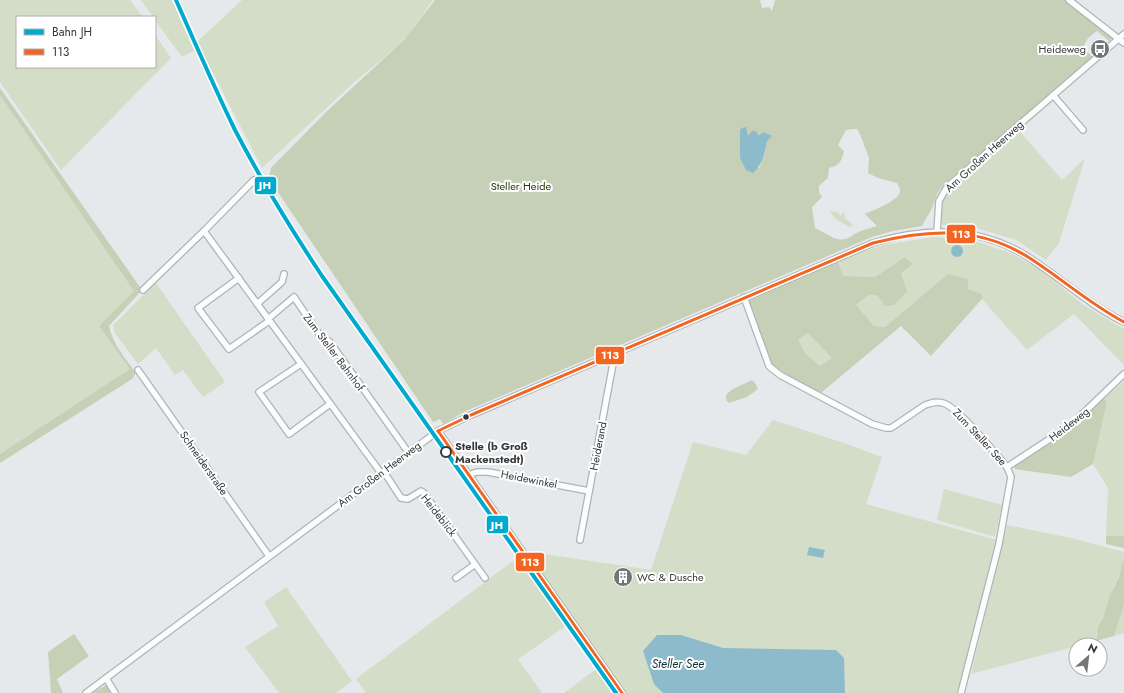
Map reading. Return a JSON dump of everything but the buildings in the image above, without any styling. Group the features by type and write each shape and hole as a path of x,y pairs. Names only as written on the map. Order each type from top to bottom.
{"street":[{"path":"1069,0 1124,43"},
{"name":"Am Großen Heerweg","path":"86,693 438,431 461,419 873,243 905,235 937,232 939,201 947,186 1124,34"},
{"path":"1053,95 1083,130"},
{"path":"143,290 254,180"},
{"path":"204,231 381,473"},
{"path":"937,232 970,234 1000,242 1013,248 1034,261 1110,316 1124,322"},
{"path":"257,304 282,282 284,274"},
{"path":"239,278 198,308 229,349 268,320"},
{"name":"Zum Steller See","path":"744,297 770,366 780,375 872,424 886,428 891,428 925,405 931,403 944,403 958,412 1007,466 1011,477 999,544 961,693"},
{"name":"Zum Steller Bahnhof","path":"268,320 294,298 321,337 330,342 408,452"},
{"name":"Heiderand","path":"580,540 615,353"},
{"path":"301,364 259,392 289,434 330,404"},
{"name":"Schneiderstraße","path":"138,370 269,556"},
{"name":"Heideweg","path":"1007,466 1071,425 1085,414 1124,374"},
{"path":"438,431 622,693"},
{"name":"Heidewinkel","path":"468,475 478,472 488,472 589,490"},
{"name":"Heideblick","path":"381,473 386,475 401,498 408,499 421,491 424,493 474,565 485,578"},
{"path":"456,578 474,565"},
{"path":"106,678 115,693"}],"green space":[{"path":"1,0 130,0 142,16 16,16 16,68 156,68 156,36 171,58 61,170 0,82"},
{"path":"141,0 172,0 194,51 182,57 156,21 156,16 152,16"},
{"path":"242,0 433,0 408,35 394,49 351,85 262,168 197,42"},
{"name":"Steller Heide","path":"435,0 760,0 762,8 769,7 772,11 775,0 1068,0 1113,37 1109,41 1097,31 1088,38 1083,47 1092,57 943,185 937,194 932,208 922,226 893,231 872,237 466,411 443,424 440,419 433,422 269,179 271,168 325,113 404,40","holes":["740,129 748,136 760,136 767,141 765,154 759,168 740,158","857,129 860,134 869,158 868,173 878,178 897,183 900,193 892,201 865,214 877,226 841,240 815,228 812,207 822,197 819,192 819,186 828,178 829,168 836,166 842,158 844,151 838,145 846,130"]},
{"path":"0,88 142,290 109,326 116,345 136,373 132,379 0,463 0,454 130,369 99,326 134,291 0,95"},
{"path":"0,95 135,291 99,326 131,369 0,454"},
{"path":"1017,128 1062,180 1085,158 1059,243 1046,260 1016,240 980,229 943,225 941,221 940,211 950,187"},
{"path":"830,211 838,212 840,216 844,211 845,218 853,225 850,227 841,223"},
{"path":"933,237 969,239 1011,253 1040,270 1085,306 1124,329 1124,365 1074,314 1027,350 982,299 982,294 968,289 948,274 885,327 874,326 856,305 869,295 877,295 885,306 901,274 913,265 905,257 875,277 842,276 837,260 884,245"},
{"path":"905,257 913,264 901,274 907,291 894,305 885,306 877,295 869,295 856,305 874,326 885,327 948,274 968,279 968,289 982,294 982,299 931,356 901,326 822,392 816,392 772,365 747,298 837,260 843,276 875,277","holes":["808,333 832,358 820,366 806,354 798,340"]},
{"path":"156,283 225,382 203,397 183,370 175,375 156,348 138,364 115,333 113,325"},
{"path":"808,333 832,358 820,366 806,354 798,340"},
{"path":"752,380 758,389 747,397 729,403 726,400 726,395 731,390"},
{"path":"1123,382 1124,536 1106,536 1108,488 1093,464 1107,402 1104,399"},
{"path":"1104,399 1107,402 1093,464 1071,477 1015,469 1014,465 1073,427"},
{"path":"773,420 882,457 866,504 997,540 958,693 626,693 524,551 651,570 693,442 746,455"},
{"path":"944,489 1002,505 995,537 937,520"},
{"path":"1007,525 1071,538 1124,552 1124,559 1119,576 1109,599 1096,637 1068,637 1068,648 971,674"},
{"path":"1106,536 1124,536 1124,548 1106,544"},
{"path":"517,558 566,626 518,659 542,693 366,693 356,679"},
{"path":"1124,558 1124,605 1114,636 1108,638 1097,637 1098,627 1119,577"},
{"path":"286,587 352,681 336,693 279,693 245,647 278,626 264,602"},
{"path":"1124,605 1124,633 1114,636"},
{"path":"74,634 89,656 57,679 63,693 51,693 48,652"},
{"path":"595,670 612,693 564,693"},
{"path":"106,685 111,693 93,693"}],"water":[{"path":"746,127 748,136 752,131 756,131 758,135 763,132 772,136 767,141 761,162 753,173 746,170 740,158 740,129"},
{"path":"957,245 961,247 963,251 961,255 957,257 953,255 951,251 953,247"},
{"path":"809,547 825,550 823,558 807,555"},
{"name":"Steller See","path":"657,635 681,635 723,648 836,650 844,658 845,693 663,693 654,684 643,651"}],"rail line":[{"name":"JH","path":"176,0 235,130 266,186 299,240 322,276 616,693"}],"transit line":[{"name":"113","path":"438,431 471,415 873,243 893,238 933,233 952,233 971,235 990,240 1009,247 1028,257 1087,299 1124,322"},
{"name":"113","path":"438,431 622,693"}],"place":[{"name":"Heideweg","path":"1100,49"},
{"name":"Stelle (b Groß Mackenstedt)","path":"446,452"},
{"name":"WC & Dusche","path":"623,577"}]}
